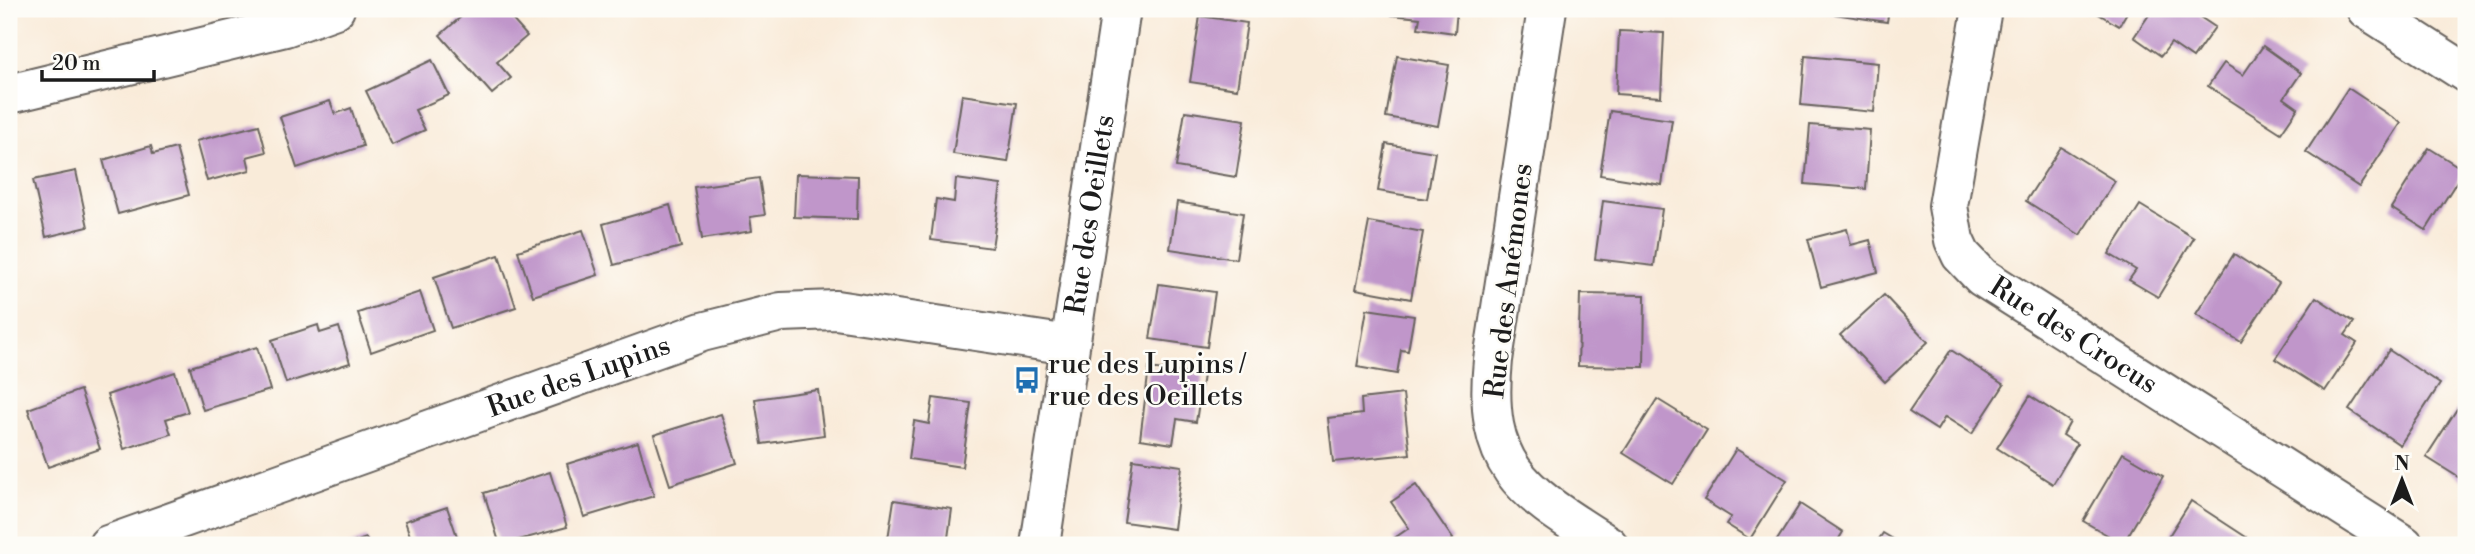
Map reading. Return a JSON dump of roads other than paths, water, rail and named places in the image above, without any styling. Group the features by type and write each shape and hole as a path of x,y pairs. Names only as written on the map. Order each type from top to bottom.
{"street":[{"path":"9,94 272,30 335,9"},
{"name":"Rue des Oeillets","path":"1040,545 1121,9"},
{"name":"Rue des Anémones","path":"1547,9 1493,360 1493,419 1501,452 1517,477 1539,499 1608,545"},
{"name":"Rue des Crocus","path":"1982,9 1949,190 1949,222 1961,255 1982,277 2404,545"},
{"path":"2366,9 2415,21 2466,73"},
{"name":"Rue des Lupins","path":"108,545 676,342 756,316 836,310 1069,345"}],"place":[{"name":"rue des Lupins / rue des Oeillets","path":"1027,380"}]}
